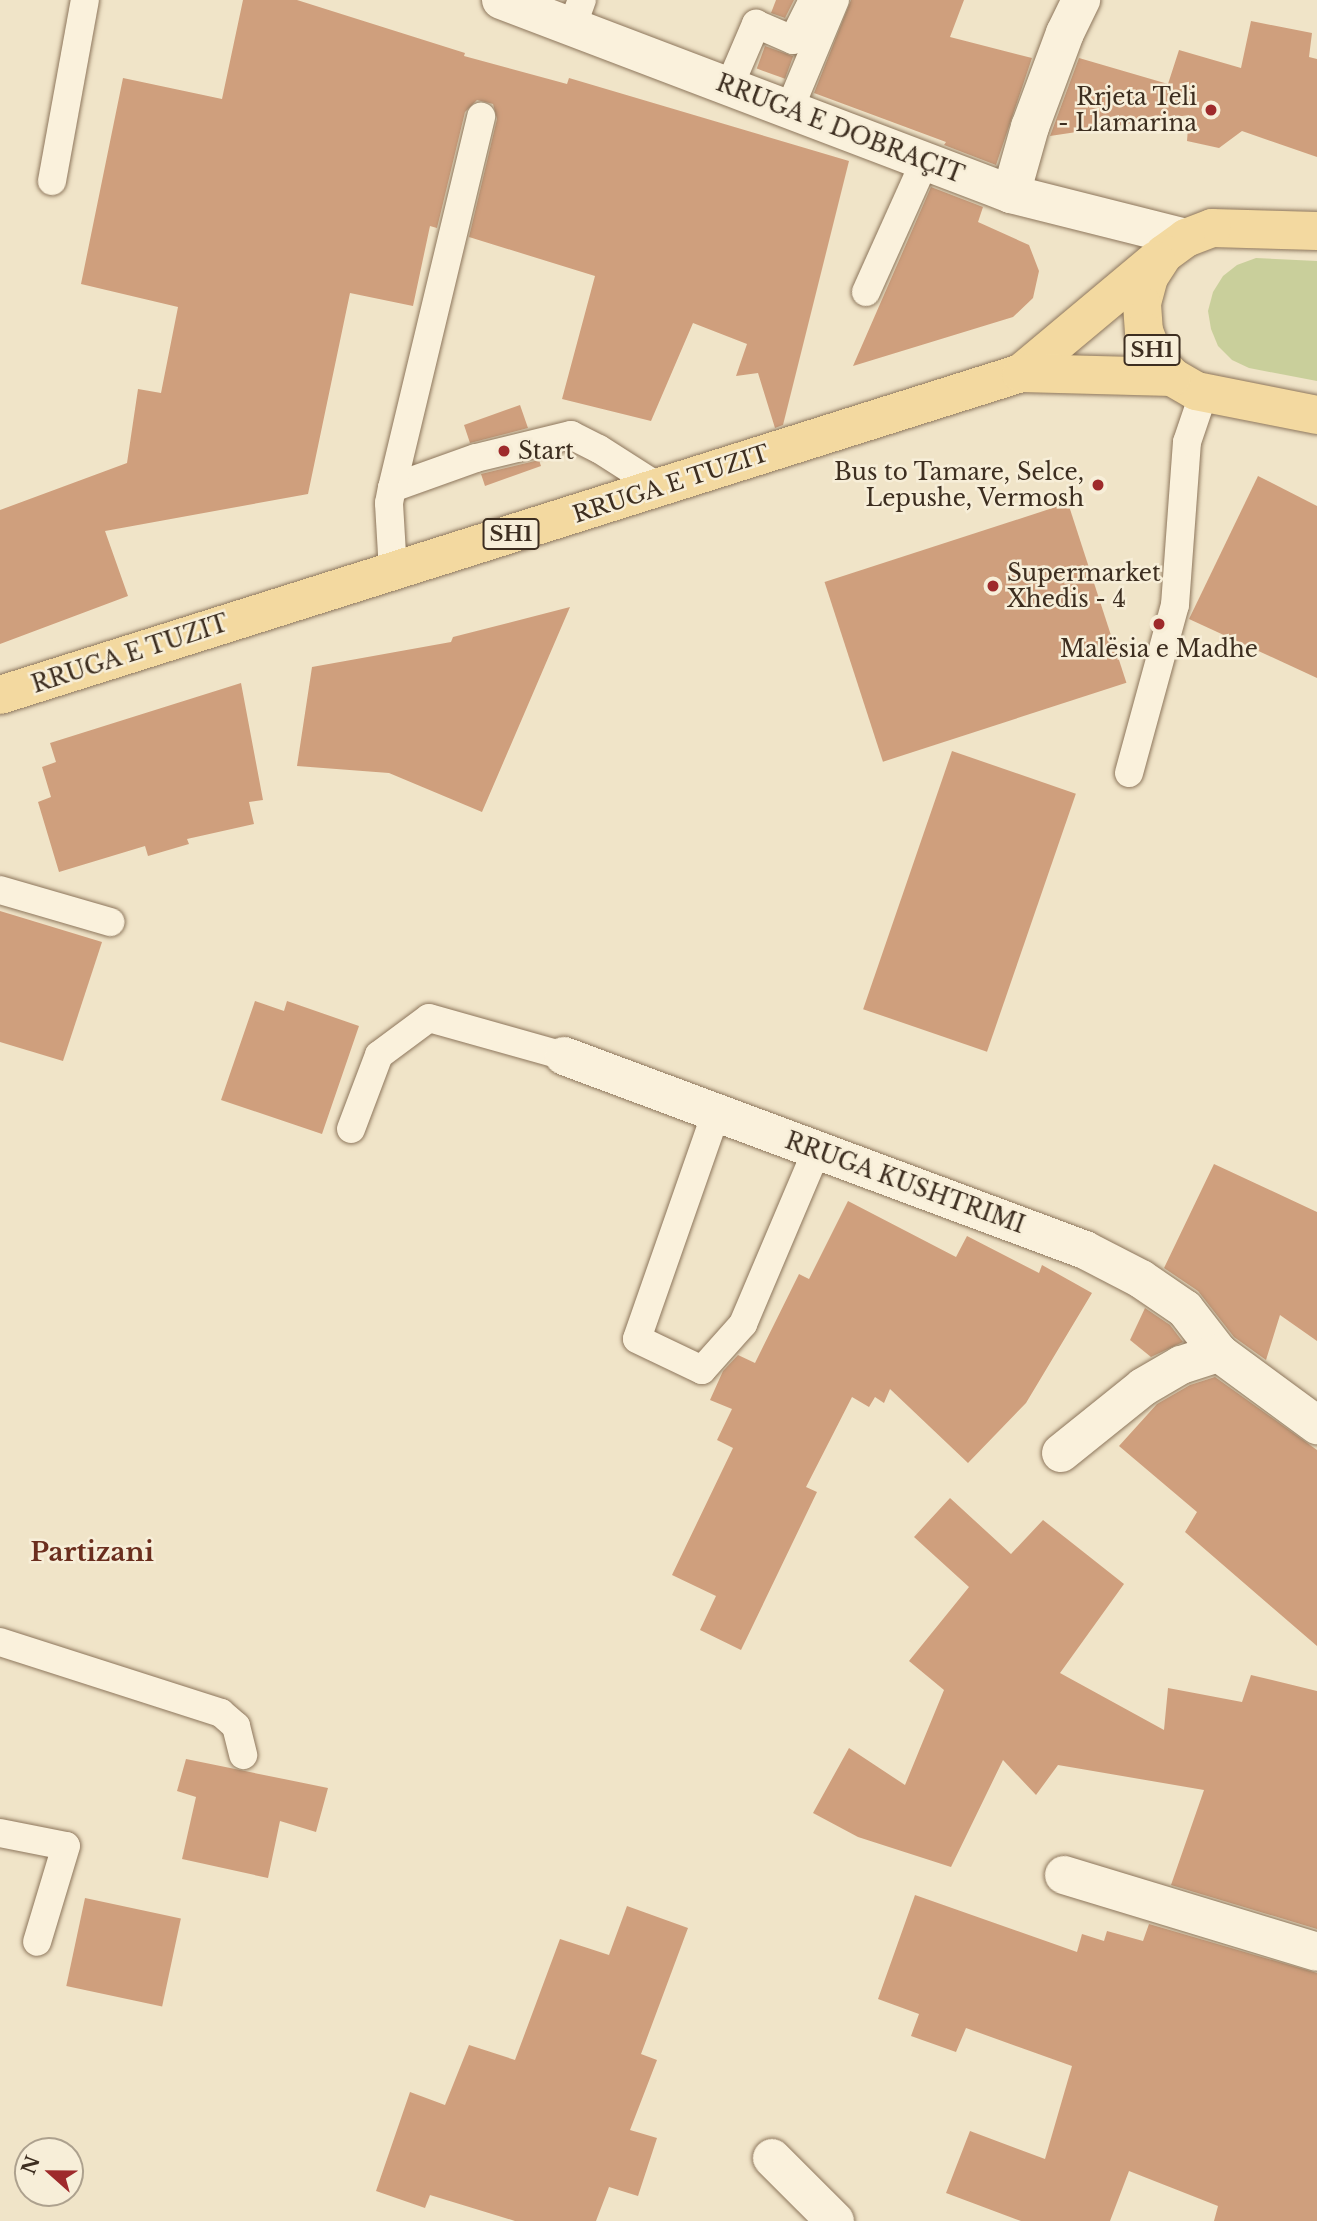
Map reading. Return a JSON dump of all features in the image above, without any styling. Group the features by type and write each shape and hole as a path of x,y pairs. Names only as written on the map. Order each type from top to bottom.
{"main road":[{"name":"SH1","path":"1021,373 1175,246 1212,228 1317,231"},
{"name":"SH1","path":"1175,246 1149,278 1142,304 1144,331 1154,357 1188,385"},
{"name":"SH1","path":"1021,373 1188,385 1317,415"},
{"name":"RRUGA E TUZIT","path":"0,695 1021,373"}],"street":[{"name":"RRUGA E DOBRAÇIT","path":"501,0 577,14 729,87 1011,194 1175,246"},
{"path":"1011,194 1030,127 1065,33 1081,0"},
{"name":"RRUGA KUSHTRIMI","path":"564,1056 1107,1262 1140,1279 1185,1309 1219,1353 1317,1425"},
{"path":"1062,1453 1143,1387 1181,1365 1219,1353"},
{"path":"1064,1875 1317,1952"},
{"path":"772,2158 835,2221"}],"lane":[{"path":"52,181 85,0"},
{"path":"729,87 756,24 793,40 813,0"},
{"path":"789,110 835,0"},
{"path":"393,571 390,503 392,488 481,116"},
{"path":"866,292 925,161"},
{"path":"1129,772 1175,605 1187,442 1188,385"},
{"path":"392,488 476,458 570,435 599,449 660,488"},
{"path":"0,890 110,922"},
{"path":"351,1129 379,1055 429,1018 564,1056"},
{"path":"716,1113 637,1339 702,1370 743,1324 817,1150"},
{"path":"0,1642 221,1713 236,1726 243,1755"},
{"path":"0,1833 66,1846 37,1942"}],"green space":[{"path":"1256,258 1317,261 1317,381 1249,368 1232,360 1218,346 1208,311 1213,292 1223,276 1237,265"}],"building":[{"path":"243,0 297,0 465,53 464,56 567,84 569,78 849,161 783,425 775,428 758,373 736,376 747,344 693,323 651,421 562,399 595,276 469,237 497,119 493,104 477,100 465,112 437,228 430,226 413,306 350,293 308,494 105,531 128,596 0,644 0,510 127,463 138,389 161,393 178,307 81,284 123,78 222,99"},
{"path":"776,0 794,0 785,18 771,13"},
{"path":"851,0 964,0 950,37 1032,58 996,165 944,145 946,142 814,93"},
{"path":"1251,21 1312,33 1309,57 1317,59 1317,157 1242,131 1219,148 1187,141 1189,115 1050,136 1079,58 1168,84 1179,50 1241,68"},
{"path":"765,46 793,56 785,79 757,69"},
{"path":"931,187 983,207 978,222 1029,245 1039,271 1033,298 1013,317 853,366"},
{"path":"520,405 528,428 470,443 464,425"},
{"path":"539,460 541,466 485,486 481,474"},
{"path":"1258,476 1317,506 1317,678 1189,619"},
{"path":"1068,503 1126,683 883,762 825,582"},
{"path":"570,607 482,812 389,773 297,766 312,667 451,642 453,637"},
{"path":"241,683 263,800 249,802 254,824 187,839 189,844 148,856 145,846 59,872 38,802 51,797 42,767 56,762 50,743"},
{"path":"952,751 1076,794 987,1052 863,1009"},
{"path":"0,911 102,942 63,1061 0,1042"},
{"path":"255,1001 284,1011 287,1001 359,1026 322,1134 221,1100"},
{"path":"1214,1164 1317,1212 1317,1341 1280,1315 1266,1360 1234,1337 1198,1291 1164,1268"},
{"path":"848,1201 956,1257 967,1236 1039,1273 1042,1265 1092,1293 1026,1403 968,1463 890,1389 884,1403 875,1397 869,1407 852,1397 806,1487 817,1492 741,1650 700,1630 716,1596 672,1575 733,1448 717,1440 732,1409 710,1400 723,1371 738,1355 755,1363 799,1274 809,1279"},
{"path":"1145,1308 1170,1325 1183,1342 1151,1357 1130,1340"},
{"path":"1215,1377 1317,1450 1317,1646 1185,1532 1197,1512 1119,1446 1157,1404 1190,1385"},
{"path":"950,1498 1011,1554 1043,1520 1124,1584 1060,1673 1164,1730 1168,1688 1242,1702 1251,1675 1317,1691 1317,1929 1171,1885 1204,1790 1058,1765 1036,1795 1003,1760 951,1867 858,1837 813,1813 849,1748 905,1785 944,1690 909,1661 969,1587 914,1537"},
{"path":"186,1759 328,1788 316,1832 280,1821 268,1878 182,1859 196,1797 177,1791"},
{"path":"915,1895 1077,1952 1082,1934 1104,1941 1107,1931 1143,1941 1149,1924 1317,1973 1317,2221 1214,2221 1218,2206 1129,2171 1110,2221 1021,2221 946,2193 970,2131 1045,2159 1072,2066 966,2028 956,2052 911,2036 919,2014 878,1999"},
{"path":"85,1898 181,1918 162,2006 66,1986"},
{"path":"627,1906 688,1928 641,2054 657,2060 630,2130 657,2138 638,2196 609,2187 596,2221 515,2221 430,2195 425,2208 376,2191 410,2092 445,2105 469,2045 515,2060 560,1939 609,1955"}],"place":[{"name":"Rrjeta Teli - Llamarina","path":"1211,110"},
{"name":"Start","path":"504,451"},
{"name":"Bus to Tamare, Selce, Lepushe, Vermosh","path":"1098,485"},
{"name":"Supermarket Xhedis - 4","path":"993,586"},
{"name":"Malësia e Madhe","path":"1159,624"}],"district":[{"name":"Partizani","path":"92,1553"}]}
